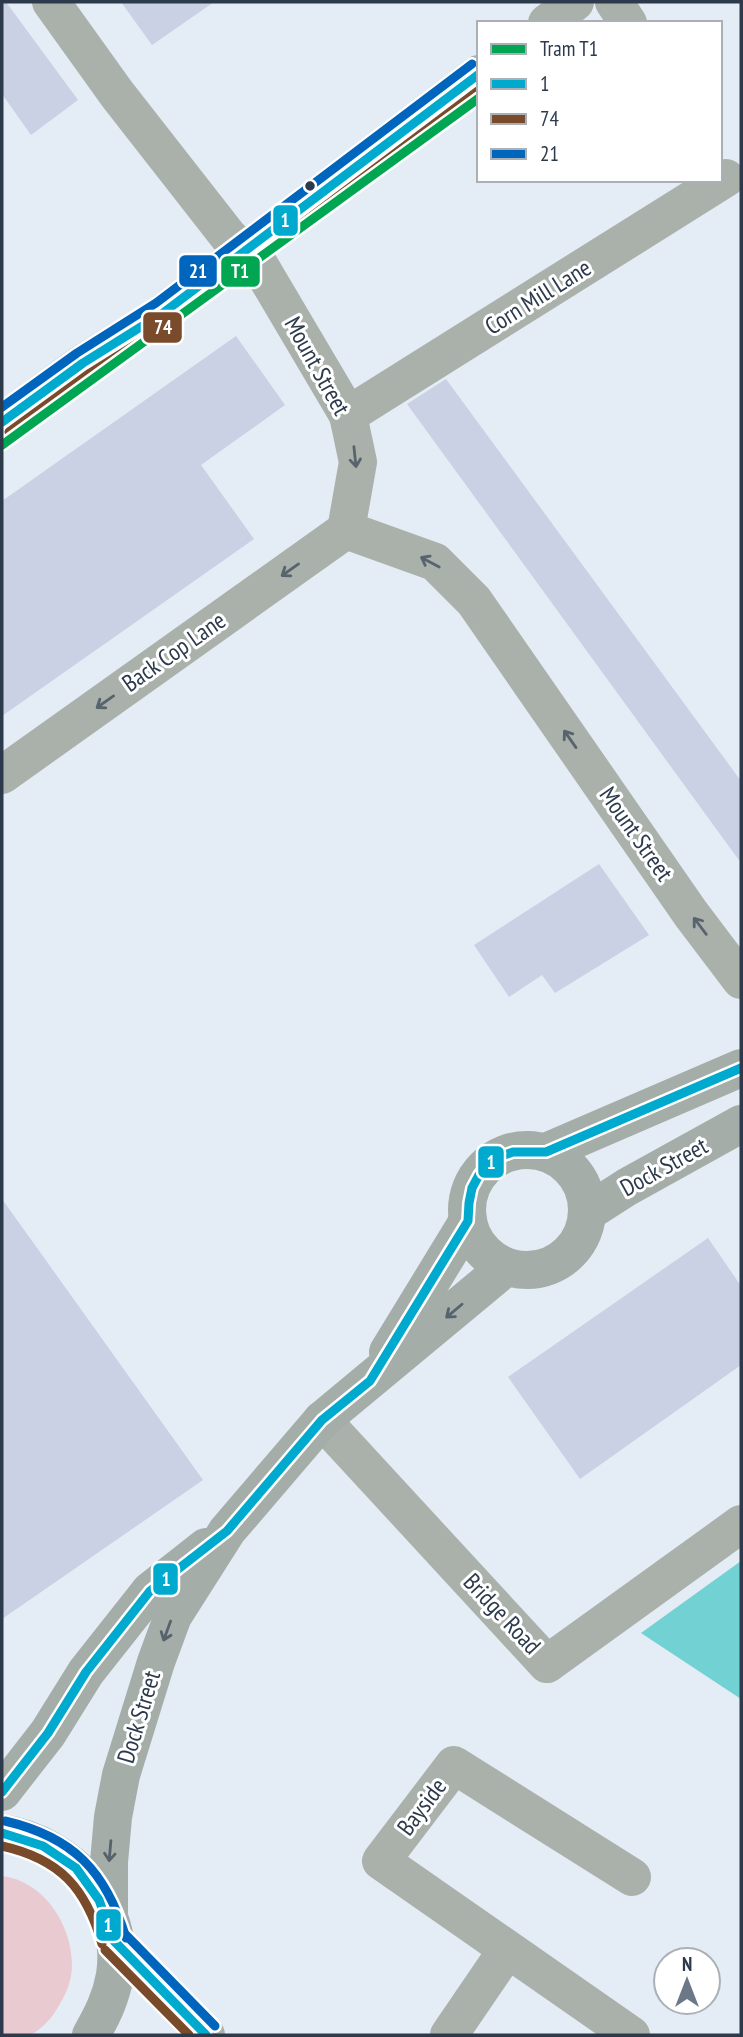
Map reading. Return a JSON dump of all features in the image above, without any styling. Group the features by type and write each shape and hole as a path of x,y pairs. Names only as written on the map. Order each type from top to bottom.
{"highway":[{"path":"546,1152 741,1068"},
{"name":"Dock Street","path":"588,1212 627,1187 741,1124"},
{"path":"513,1151 546,1152 563,1161 576,1175 585,1192 588,1212 584,1231 573,1249 549,1266 535,1270 506,1267 485,1253 474,1239 468,1221 470,1192 476,1177 498,1157 513,1151"},
{"name":"Dock Street","path":"370,1381 468,1221"},
{"name":"Dock Street","path":"90,2035 106,2010 115,1974 111,1930 111,1839 121,1775 173,1616 227,1531 322,1420 506,1267"},
{"name":"Dock Street","path":"2,1792 48,1733 86,1672 150,1591 227,1531"},
{"path":"2,1833 23,1837 60,1854 86,1878 100,1898 111,1930"}],"street":[{"name":"Mount Street","path":"51,2 117,94 228,236 257,261 348,415 358,462 346,530 435,562 474,601 691,914 741,980"},
{"path":"550,21 575,2"},
{"path":"614,2 627,21"},
{"path":"2,422 83,363 163,313 477,76"},
{"name":"Corn Mill Lane","path":"348,415 729,182"},
{"name":"Back Cop Lane","path":"2,775 346,530"},
{"name":"Bridge Road","path":"322,1420 547,1664 741,1524"},
{"name":"Bayside","path":"631,2035 381,1861 454,1765 632,1877"},
{"path":"111,1930 206,2035"},
{"path":"449,2035 507,1950"}],"shaded area":[{"path":"2,1876 31,1886 43,1896 61,1921 71,1950 72,1972 63,1998 45,2024 26,2036 2,2035"}],"water":[{"path":"741,1561 741,1699 641,1633"}],"building":[{"path":"2,2 6,2 78,100 31,135 2,94"},
{"path":"121,2 214,2 152,45"},
{"path":"236,336 285,405 201,465 254,539 2,716 2,501"},
{"path":"446,379 741,781 741,863 407,404"},
{"path":"599,864 649,935 555,993 542,975 509,997 474,945"},
{"path":"2,1199 203,1480 2,1619"},
{"path":"708,1238 741,1286 741,1365 580,1479 508,1377"}],"tram line":[{"name":"T1","path":"2,445 477,99"}],"transit line":[{"name":"21","path":"2,407 77,353 156,303 472,64"},
{"name":"1","path":"2,422 83,363 163,313 477,76"},
{"name":"74","path":"9,432 90,373 170,323 477,92"},
{"name":"1","path":"2,1792 48,1733 86,1672 150,1591 227,1531 322,1420 370,1381 468,1221 472,1188 488,1164 513,1152 546,1152 741,1068"},
{"name":"21","path":"5,1821 50,1837 84,1860 108,1894 126,1938"},
{"name":"1","path":"2,1833 43,1846 76,1868 99,1900 114,1941 206,2035"},
{"name":"74","path":"2,1846 40,1859 68,1879 88,1907 102,1944"},
{"name":"21","path":"123,1932 215,2026"},
{"name":"74","path":"105,1950 189,2035"}]}
